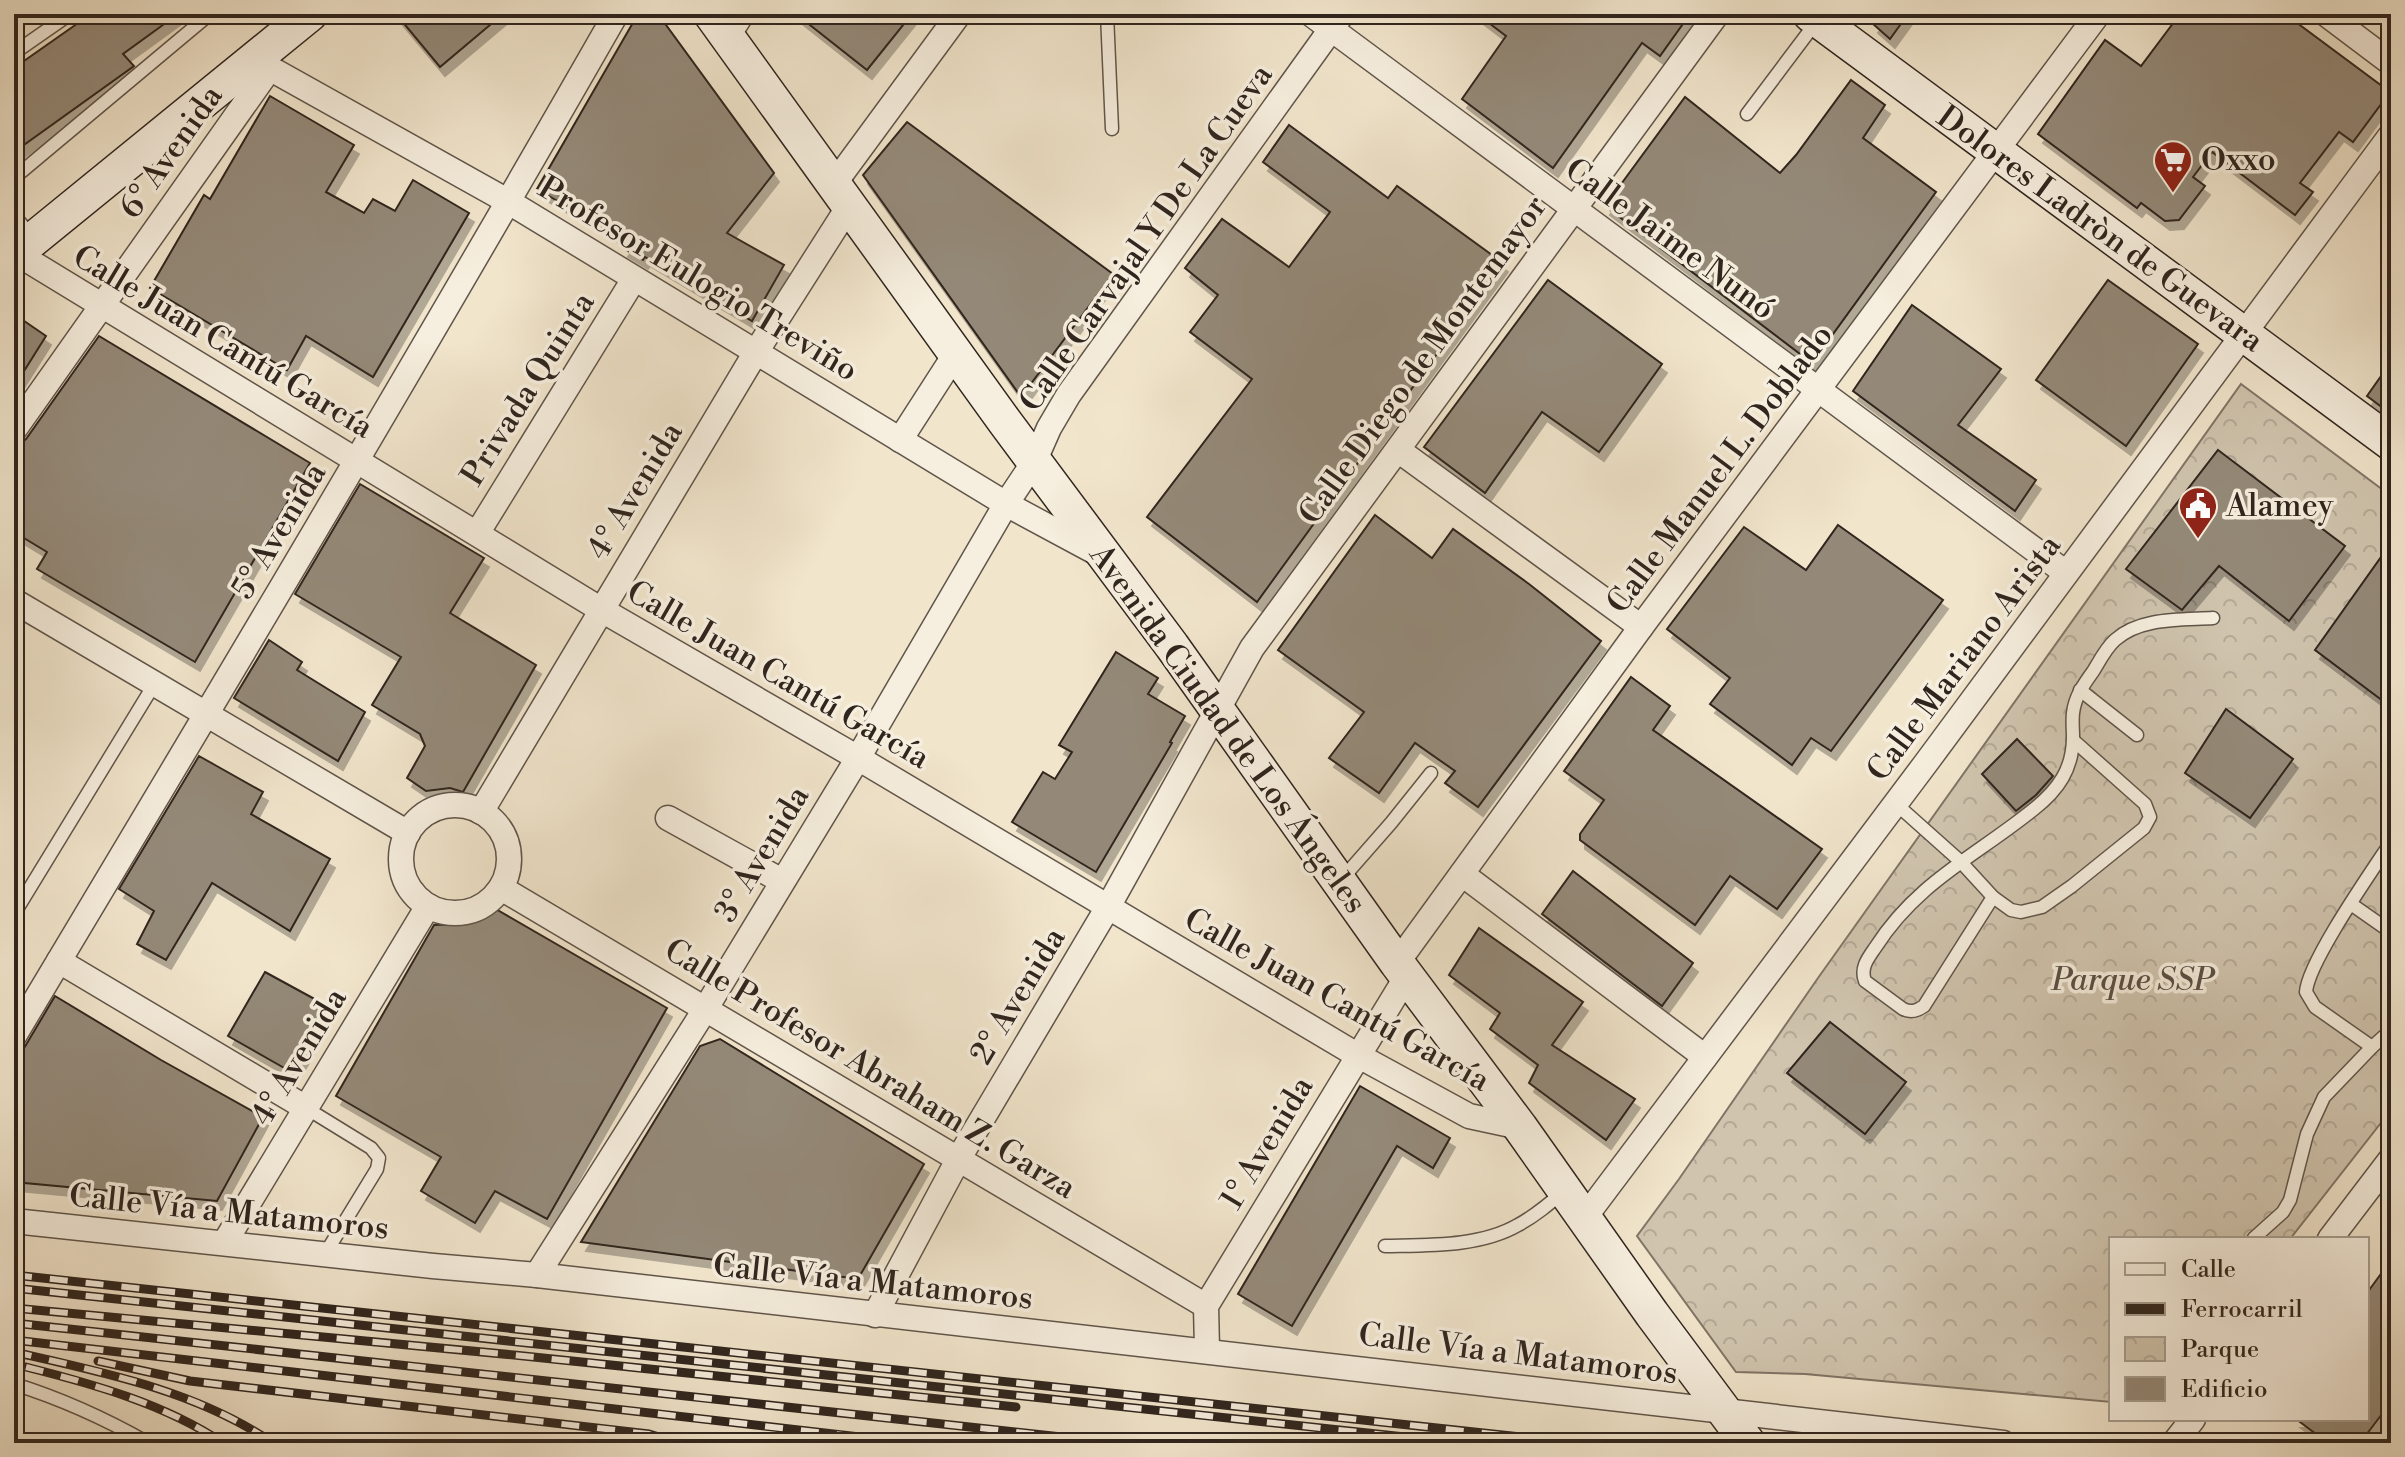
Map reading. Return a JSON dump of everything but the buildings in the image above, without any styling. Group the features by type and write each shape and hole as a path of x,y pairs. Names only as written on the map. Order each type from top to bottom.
{"street":[{"path":"19,240 263,64 310,14"},
{"name":"5° Avenida","path":"14,1036 205,712 358,462 616,14"},
{"name":"Avenida Ciudad de Los Ángeles","path":"711,14 740,28 841,195 1748,1443"},
{"name":"4° Avenida","path":"481,812 756,352 841,195 959,14"},
{"name":"Calle Jaime Nunó","path":"1311,14 1337,22 1574,208 2066,573"},
{"name":"Calle Diego de Montemayor","path":"1218,710 1252,648 1717,14"},
{"name":"Calle Manuel L. Doblado","path":"1402,970 1462,874 1641,627 2098,14"},
{"path":"2326,14 2391,63"},
{"name":"Dolores Ladròn de Guevara","path":"1814,17 2391,443"},
{"name":"Calle Carvajal Y De La Cueva","path":"1034,462 1054,420 1087,369 1337,22"},
{"name":"Profesor Eulogio Treviño","path":"263,64 509,202 1006,504 1105,557"},
{"name":"6° Avenida","path":"14,430 101,307 263,64"},
{"name":"Calle Mariano Arista","path":"1585,1217 2391,135"},
{"name":"Calle Juan Cantú García","path":"19,240 101,307 478,532 600,609 858,758 1357,1055 1469,1116 1520,1127"},
{"name":"Privada Quinta","path":"478,532 634,279"},
{"path":"900,440 956,353"},
{"path":"1398,450 1641,627"},
{"name":"3° Avenida","path":"537,1275 706,1008 1034,462"},
{"path":"14,601 408,833"},
{"name":"2° Avenida","path":"875,1315 959,1158 1108,907 1218,710"},
{"path":"465,807 481,812 500,830 509,855 508,872 501,888 488,903 470,911 450,913 428,906 417,898 401,867 402,849 408,833 418,820 440,808 465,807"},
{"path":"668,818 782,881"},
{"path":"1462,874 1705,1057"},
{"name":"Calle Profesor Abraham Z. Garza","path":"501,888 1206,1306"},
{"name":"4° Avenida","path":"225,1242 428,906"},
{"path":"59,961 306,1108"},
{"name":"1° Avenida","path":"1206,1306 1357,1055 1402,970"},
{"path":"2332,1237 2391,1159"},
{"name":"Calle Vía a Matamoros","path":"14,1221 537,1275 2003,1443"},
{"path":"1206,1306 1207,1350"},
{"path":"2174,1443 2191,1421"}],"lane":[{"path":"14,53 70,14"},
{"path":"14,178 210,14"},
{"path":"1107,14 1112,129"},
{"path":"1747,114 1814,17"},
{"path":"1993,897 1919,1010 1908,1012 1865,981 1863,970 1866,960 1888,927 1915,898 2052,793 2069,765 2073,715 2080,690 2113,641 2125,632 2161,621 2213,618"},
{"path":"14,914 155,683"},
{"path":"2080,690 2137,735"},
{"path":"1895,803 1960,861 1993,897 2011,910 2021,912 2042,907 2114,854 2148,823 2149,810 2145,804 2073,740"},
{"path":"1338,882 1431,773"},
{"path":"2372,1047 2315,1007 2306,992 2310,976 2391,842"},
{"path":"2351,904 2391,932"},
{"path":"2255,1237 2274,1222 2290,1200 2307,1134 2324,1097 2391,1030"},
{"path":"306,1108 371,1148 379,1158 377,1169 325,1254"},
{"path":"1385,1246 1439,1244 1487,1237 1516,1227 1566,1190"},
{"path":"14,1384 100,1416 148,1443"}],"green space":[{"name":"Parque SSP","path":"2241,384 2391,496 2391,1110 2292,1237 2109,1237 2109,1402 1805,1374 1736,1372 1637,1236"}],"railway":[{"path":"14,1275 1576,1443"},
{"path":"14,1288 1461,1443"},
{"path":"14,1308 1016,1407"},
{"path":"14,1323 1117,1443"},
{"path":"14,1340 912,1443"},
{"path":"14,1352 115,1376 181,1397 244,1425 273,1443"},
{"path":"98,1361 190,1381 649,1434 679,1443"},
{"path":"26,1367 153,1406 223,1443"}],"place":[{"name":"Oxxo","path":"2173,194"},
{"name":"Alamey","path":"2198,540"}]}
